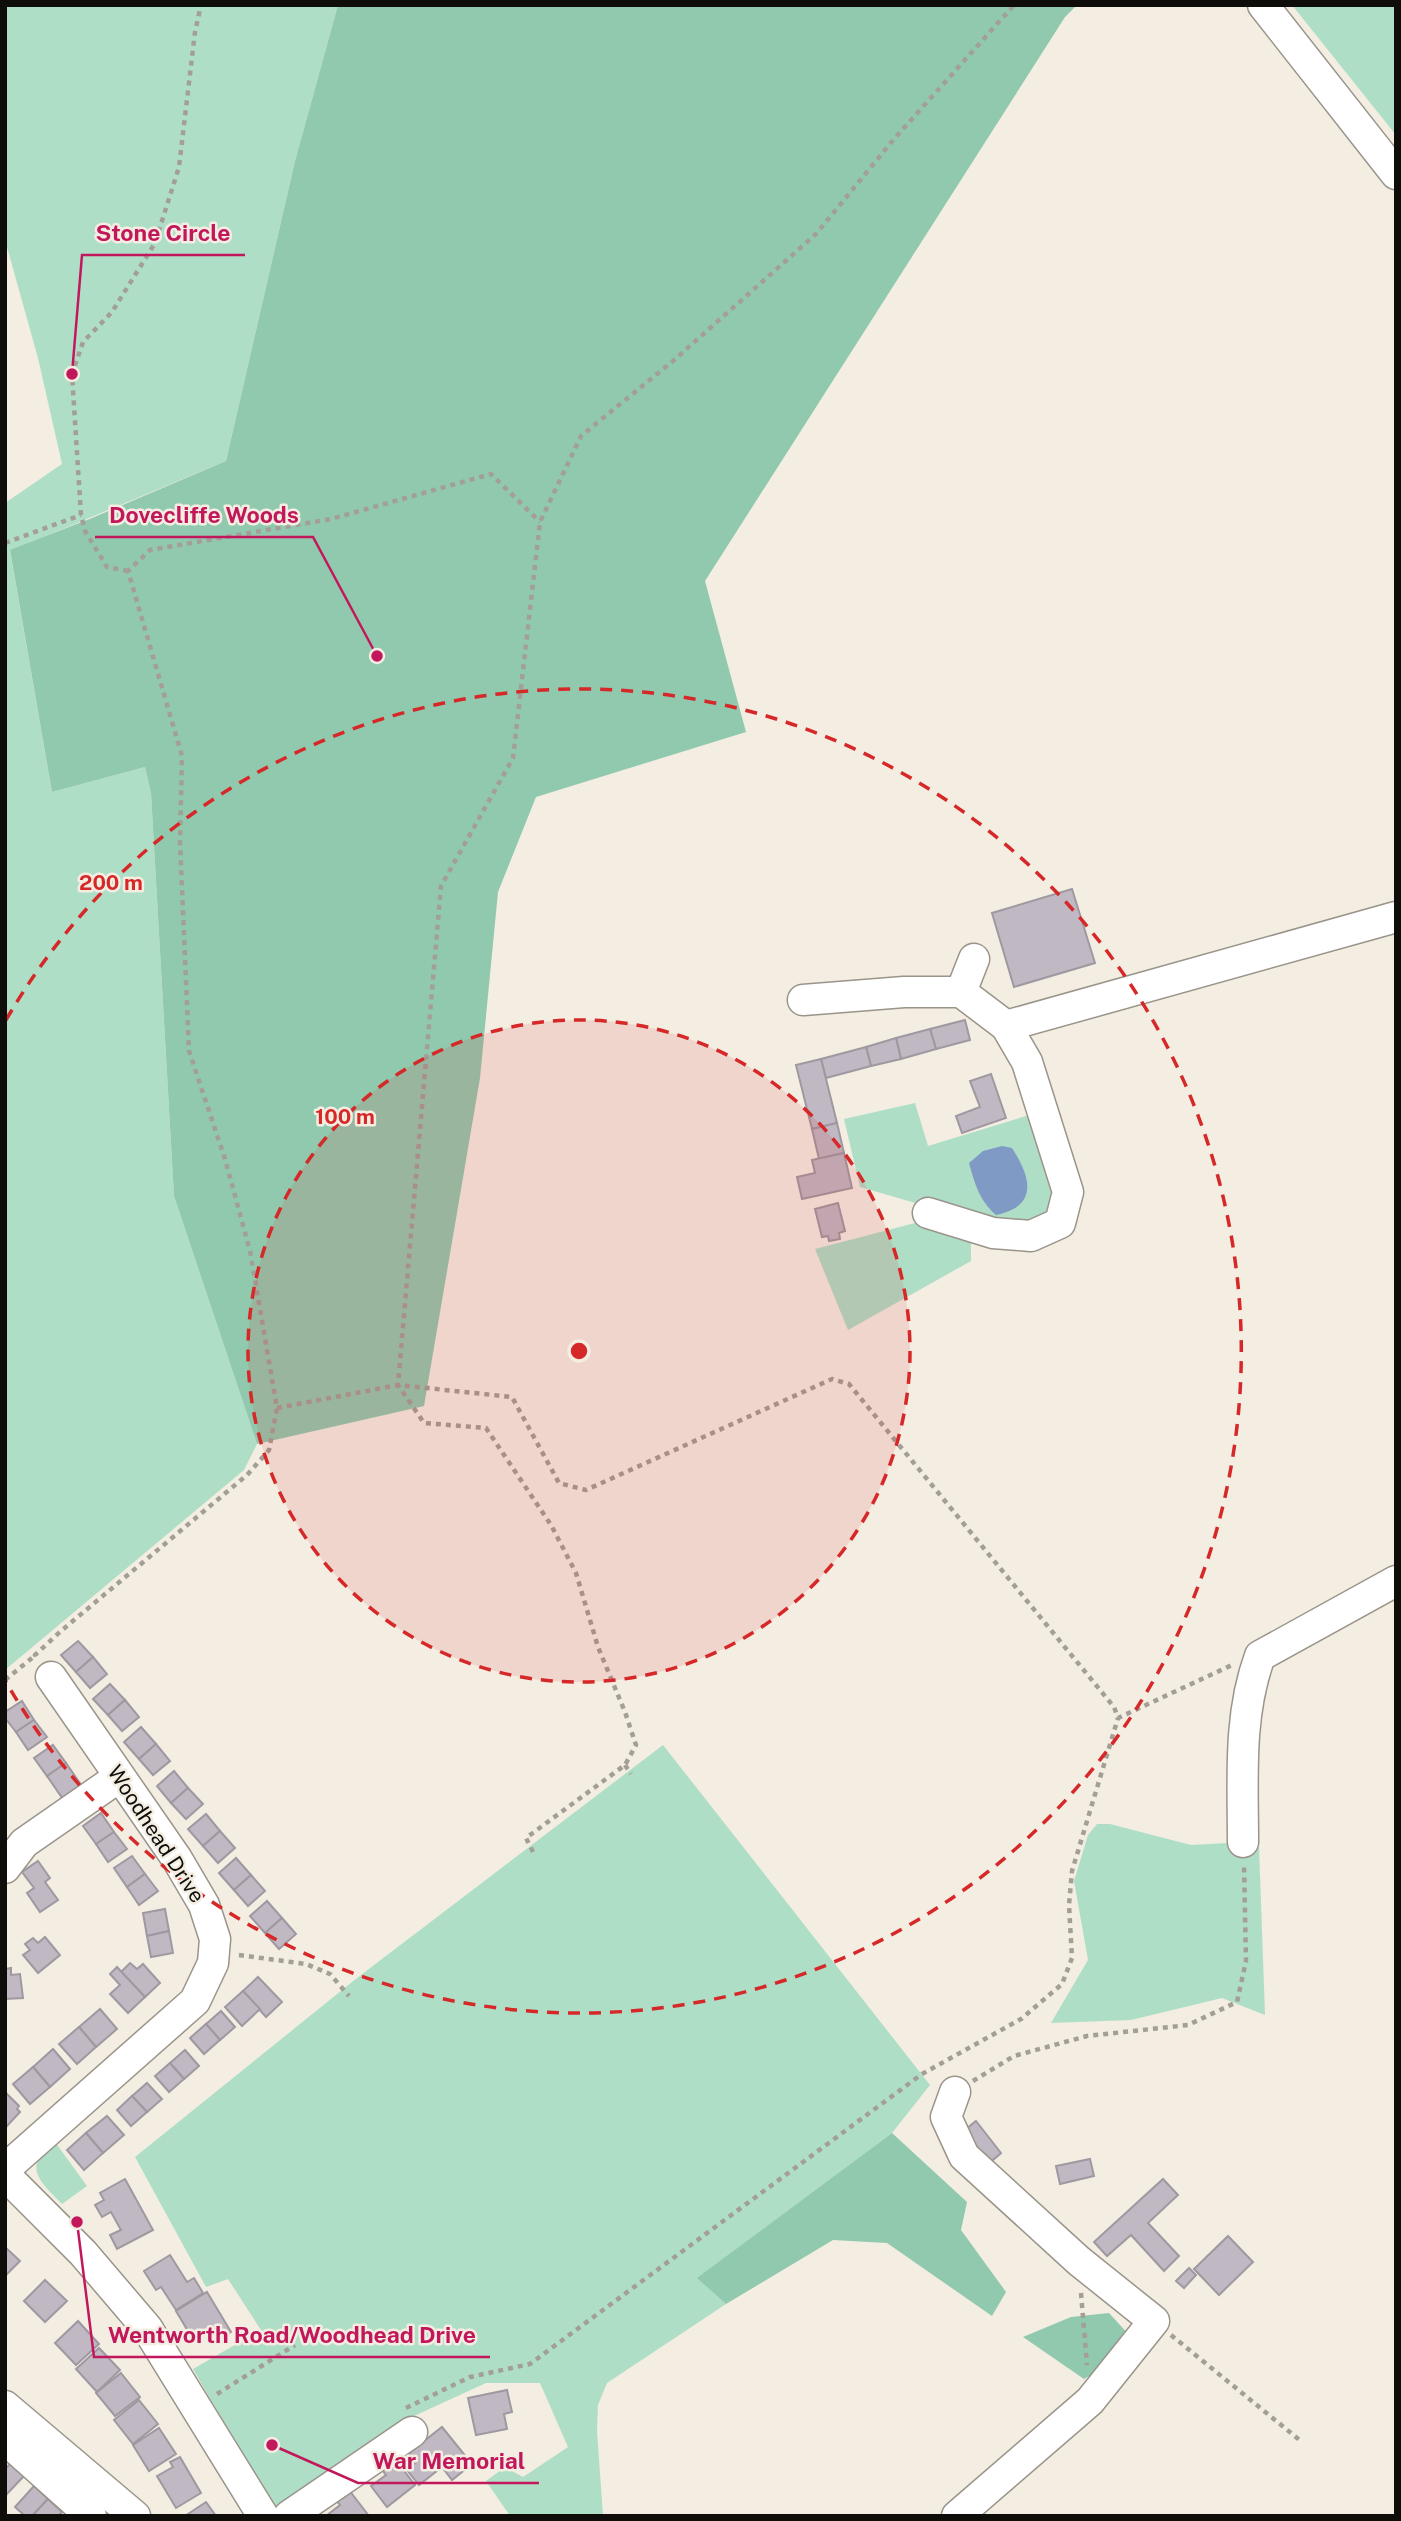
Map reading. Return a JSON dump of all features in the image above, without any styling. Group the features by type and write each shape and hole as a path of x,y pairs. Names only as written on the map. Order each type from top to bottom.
{"street":[{"path":"1263,5 1396,174"},
{"path":"1006,1026 1396,917"},
{"path":"961,992 974,959"},
{"path":"803,1000 904,992 961,992 1006,1026 1027,1062 1068,1192 1060,1223 1031,1236 993,1233 929,1213"},
{"path":"1243,1842 1244,1717 1250,1682 1259,1656 1396,1581"},
{"name":"Woodhead Drive","path":"5,2169 195,2001 213,1963 215,1939 205,1905 177,1859 43,1666"},
{"path":"5,1868 24,1843 119,1777"},
{"path":"955,2092 946,2117 964,2156 1079,2261 1154,2321 1090,2400 957,2516"},
{"path":"5,2175 83,2253 147,2329 263,2516"},
{"path":"5,2406 135,2516"},
{"path":"289,2516 407,2421"},
{"path":"5,2439 92,2516"}],"path":[{"path":"128,571 107,567 85,531 81,515 72,374 83,342 112,312 155,243 179,167 195,32 201,5"},
{"path":"533,1852 526,1838 625,1765 636,1745 598,1647 576,1573 551,1525 486,1428 424,1423 398,1385 441,886 513,758 540,522 581,436 673,361 816,234 894,139 1014,5"},
{"path":"128,571 150,550 331,519 491,474 540,522"},
{"path":"5,543 81,515"},
{"path":"5,1680 43,1666 118,1582 247,1475 269,1450 277,1408 250,1251 225,1158 189,1051 180,841 183,757 128,571"},
{"path":"277,1408 398,1385 513,1397 559,1483 586,1490 832,1379 849,1384 1114,1707 1118,1718 1072,1871 1069,1905 1072,1958 1062,1984 1021,2019 922,2074 530,2364 470,2377 414,2402 407,2421"},
{"path":"1118,1718 1232,1664 1259,1656"},
{"path":"625,1765 631,1774"},
{"path":"955,2092 1014,2056 1087,2036 1188,2025 1237,2002 1246,1961 1243,1842"},
{"path":"214,1952 306,1964 330,1974 349,1996"},
{"path":"1079,2261 1090,2400"},
{"path":"1154,2321 1302,2442"},
{"path":"194,2406 295,2345"}],"green space":[{"path":"5,5 338,5 295,161 226,461 10,551 52,792 145,767 151,793 174,1196 257,1444 244,1470 5,1670 5,503 62,464 38,358 5,240"},
{"path":"338,5 1077,5 1065,17 705,581 746,732 536,797 498,892 480,1078 424,1406 257,1444 174,1196 151,793 145,767 52,792 10,550 226,461 295,161"},
{"path":"1292,5 1396,5 1396,135"},
{"path":"915,1103 928,1146 1029,1115 1058,1210 1009,1230 860,1187 844,1119"},
{"path":"915,1223 971,1240 971,1261 848,1330 815,1249"},
{"path":"663,1745 930,2085 892,2133 698,2278 726,2304 607,2383 598,2405 597,2431 603,2516 510,2516 486,2481 505,2467 523,2477 568,2447 540,2383 486,2383 401,2422 277,2515 193,2369 261,2330 228,2279 206,2287 135,2157 357,1978"},
{"path":"1097,1824 1110,1824 1191,1845 1228,1843 1259,1847 1265,2015 1222,1998 1131,2020 1051,2023 1088,1960 1074,1881 1088,1835"},
{"path":"892,2133 967,2202 961,2230 1006,2292 992,2316 887,2243 833,2240 726,2304 697,2278"},
{"path":"55,2142 87,2186 62,2204 41,2181 36,2167 45,2151"},
{"path":"1109,2313 1130,2336 1101,2369 1084,2379 1023,2337 1071,2317"}],"water":[{"path":"1002,1146 1012,1148 1019,1159 1027,1180 1027,1189 1019,1205 996,1215 982,1197 969,1163 983,1151"}],"building":[{"path":"1072,889 1095,963 1014,987 992,913"},
{"path":"965,1020 970,1040 936,1049 930,1029"},
{"path":"930,1029 936,1049 901,1059 896,1038"},
{"path":"896,1038 901,1059 871,1066 866,1047"},
{"path":"866,1047 871,1066 826,1078 821,1059"},
{"path":"821,1059 837,1123 812,1129 796,1065"},
{"path":"991,1074 1006,1118 962,1133 956,1116 980,1107 970,1081"},
{"path":"837,1123 844,1153 819,1159 812,1129"},
{"path":"844,1153 852,1188 802,1199 797,1177 815,1173 812,1160"},
{"path":"838,1203 845,1231 839,1233 840,1239 829,1241 828,1236 822,1237 815,1209"},
{"path":"78,1641 93,1657 76,1672 61,1655"},
{"path":"93,1657 107,1674 90,1688 76,1672"},
{"path":"110,1684 125,1700 108,1715 93,1699"},
{"path":"125,1700 139,1717 122,1731 108,1715"},
{"path":"22,1701 34,1720 16,1732 5,1718 5,1712"},
{"path":"34,1720 47,1737 28,1750 16,1732"},
{"path":"141,1727 156,1744 139,1759 124,1742"},
{"path":"156,1744 170,1761 153,1775 139,1759"},
{"path":"53,1745 66,1763 47,1776 34,1758"},
{"path":"66,1763 84,1789 65,1802 47,1776"},
{"path":"174,1771 188,1788 171,1803 157,1786"},
{"path":"188,1788 203,1804 186,1819 171,1803"},
{"path":"101,1813 114,1832 96,1844 83,1826"},
{"path":"206,1814 220,1831 203,1846 188,1829"},
{"path":"220,1831 235,1848 218,1863 203,1846"},
{"path":"114,1832 127,1849 108,1862 96,1844"},
{"path":"132,1856 145,1874 127,1887 114,1868"},
{"path":"236,1858 251,1875 234,1890 219,1873"},
{"path":"38,1861 50,1878 45,1882 58,1900 40,1912 27,1893 34,1888 22,1872"},
{"path":"145,1874 158,1891 139,1905 127,1887"},
{"path":"251,1875 265,1891 248,1906 234,1890"},
{"path":"267,1901 282,1918 265,1933 250,1916"},
{"path":"165,1909 169,1931 147,1936 143,1913"},
{"path":"282,1918 296,1934 279,1949 265,1933"},
{"path":"169,1931 173,1953 151,1957 147,1936"},
{"path":"45,1937 60,1955 38,1973 23,1955 30,1950 25,1944 33,1938 38,1943"},
{"path":"130,1963 137,1969 143,1964 160,1983 145,1997 121,1972"},
{"path":"117,1967 145,1997 128,2013 110,1994 120,1985 110,1974"},
{"path":"11,1968 11,1975 20,1974 23,1998 5,1999 5,1969"},
{"path":"258,1977 282,2002 266,2017 243,1991"},
{"path":"243,1991 260,2009 242,2026 225,2007"},
{"path":"100,2009 117,2029 96,2047 79,2027"},
{"path":"221,2011 235,2027 220,2040 206,2024"},
{"path":"206,2024 220,2040 204,2054 190,2038"},
{"path":"79,2027 96,2047 77,2064 59,2044"},
{"path":"53,2049 70,2069 50,2087 33,2067"},
{"path":"185,2050 199,2066 184,2079 170,2063"},
{"path":"170,2063 184,2079 169,2092 155,2076"},
{"path":"33,2067 50,2087 30,2104 13,2084"},
{"path":"147,2083 162,2099 147,2112 132,2096"},
{"path":"5,2092 19,2106 17,2109 20,2112 6,2127"},
{"path":"132,2096 147,2112 131,2126 117,2110"},
{"path":"107,2116 124,2135 103,2153 86,2133"},
{"path":"976,2121 1001,2153 986,2166 960,2134"},
{"path":"86,2133 103,2153 84,2170 67,2150"},
{"path":"1090,2159 1094,2176 1060,2184 1056,2166"},
{"path":"125,2179 153,2230 117,2249 110,2235 121,2230 111,2212 102,2217 95,2205 104,2200 100,2193"},
{"path":"1163,2179 1178,2195 1148,2223 1179,2256 1164,2271 1131,2235 1107,2256 1094,2242"},
{"path":"1228,2236 1253,2262 1219,2295 1194,2269"},
{"path":"5,2247 20,2261 5,2276"},
{"path":"170,2255 187,2282 194,2278 203,2293 176,2310 161,2287 156,2290 144,2271"},
{"path":"1189,2268 1196,2275 1184,2288 1176,2281"},
{"path":"45,2280 67,2301 45,2322 24,2301"},
{"path":"207,2292 231,2332 215,2342 208,2332 194,2341 176,2311"},
{"path":"78,2321 99,2344 76,2365 55,2343"},
{"path":"99,2348 120,2370 97,2392 76,2369"},
{"path":"121,2373 140,2397 115,2416 96,2393"},
{"path":"507,2390 512,2412 504,2414 507,2429 476,2435 468,2398"},
{"path":"139,2400 158,2424 133,2444 114,2420"},
{"path":"442,2427 472,2464 452,2480 442,2467 419,2485 407,2470 416,2462 409,2453"},
{"path":"159,2428 176,2454 149,2471 133,2445"},
{"path":"180,2457 201,2493 176,2508 157,2476 173,2467 170,2462"},
{"path":"395,2459 415,2485 387,2507 371,2486 386,2475 382,2470"},
{"path":"10,2464 24,2476 5,2496 5,2469"},
{"path":"34,2486 48,2499 32,2516 25,2516 15,2507"},
{"path":"349,2490 369,2516 326,2516 340,2505 336,2500"},
{"path":"48,2499 62,2512 58,2516 32,2516"},
{"path":"206,2502 216,2516 185,2516"}],"place":[{"name":"Stone Circle","path":"72,374"},
{"name":"Dovecliffe Woods","path":"377,656"},
{"name":"Wentworth Road/Woodhead Drive","path":"77,2222"},
{"name":"War Memorial","path":"272,2445"}]}
